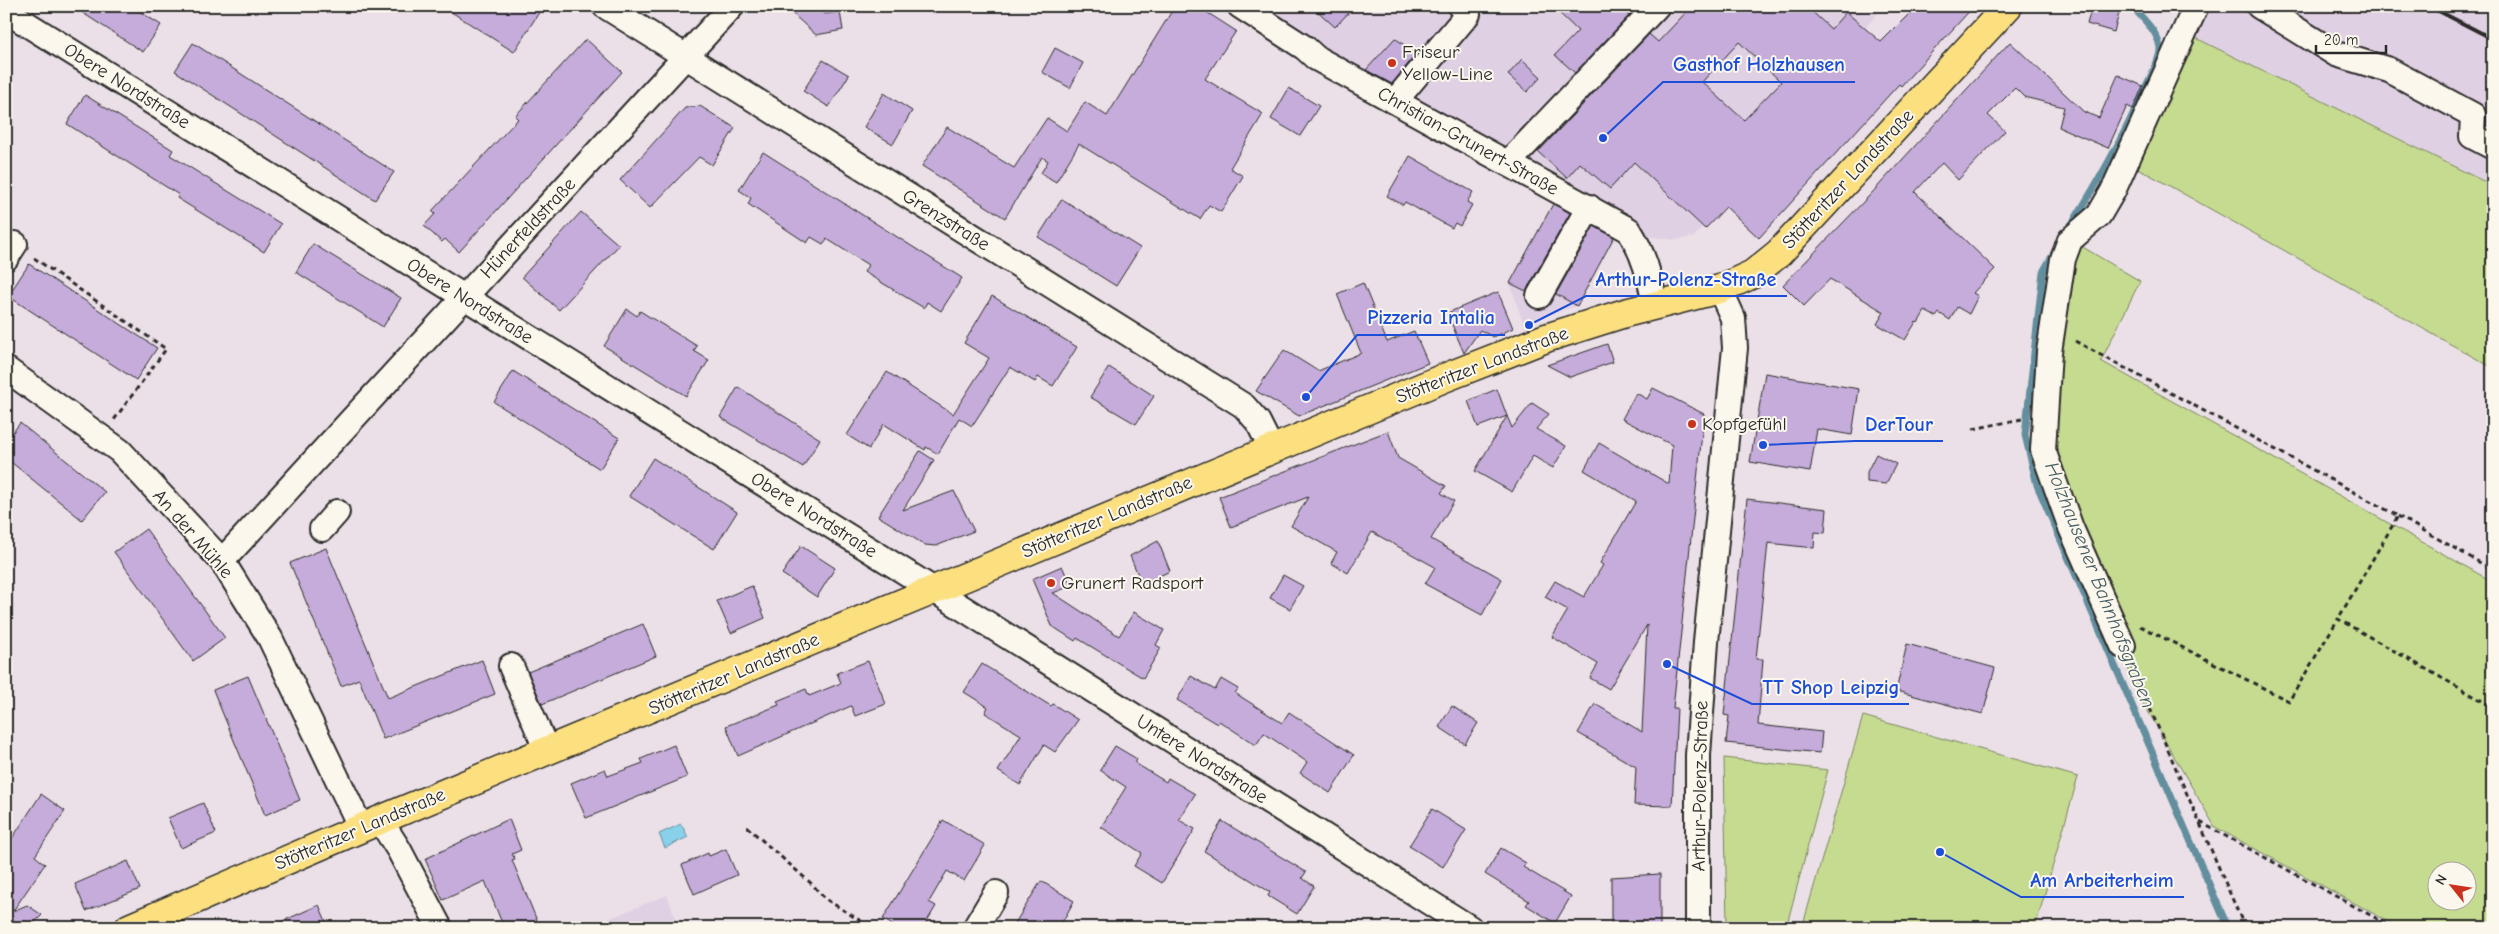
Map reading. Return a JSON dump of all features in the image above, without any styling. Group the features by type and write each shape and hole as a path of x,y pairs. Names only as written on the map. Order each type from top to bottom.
{"main road":[{"name":"Stötteritzer Landstraße","path":"129,928 371,824 1271,448 1546,338 1655,305 1720,289 1753,274 1779,253 2008,6"}],"street":[{"name":"Grenzstraße","path":"605,6 1244,406 1258,422 1271,448"},
{"name":"Hünerfeldstraße","path":"222,560 732,6"},
{"name":"Christian-Grunert-Straße","path":"1240,6 1305,48 1316,58 1630,230 1640,247 1648,268 1655,305"},
{"path":"1508,163 1657,6"},
{"path":"2123,646 2071,528 2043,450 2052,329 2061,268 2070,240 2099,215 2113,191 2196,6"},
{"path":"2259,6 2336,54 2389,70 2473,115 2472,136 2493,146"},
{"path":"1394,101 1468,9"},
{"name":"Obere Nordstraße","path":"6,11 934,590"},
{"path":"1539,296 1589,207"},
{"name":"Arthur-Polenz-Straße","path":"1698,928 1698,755 1706,642 1735,348 1732,318 1720,289"},
{"name":"An der Mühle","path":"9,377 120,451 222,560 270,638 371,824 399,850 440,928"},
{"name":"Untere Nordstraße","path":"934,590 1470,928"},
{"path":"510,666 547,751"},
{"path":"975,928 996,893"}],"path":[{"path":"11,251 166,349 102,438"},
{"path":"2052,329 2398,516 2493,570"},
{"path":"1973,429 2018,420"},
{"path":"2106,608 2289,701 2398,516"},
{"path":"2338,619 2493,707"},
{"path":"2123,646 2245,928"},
{"path":"2199,822 2394,928"},
{"path":"747,827 813,885 824,898 872,928"}],"shaded area":[{"path":"1221,6 1885,6 1772,129 1778,140 1694,237 1676,240 1624,233 1402,111"},
{"path":"2203,6 2476,6 2493,14 2493,186 2196,38"},
{"path":"1555,201 1616,234 1577,306 1523,323 1510,283"},
{"path":"667,895 679,928 586,928"}],"green space":[{"path":"2196,38 2493,186 2493,368 2134,166"},
{"path":"2081,246 2140,281 2101,361 2493,582 2493,928 2400,928 2215,827 2142,701 2038,455 2064,280"},
{"path":"1863,716 2078,777 2035,928 1802,928"},
{"path":"1724,758 1828,770 1786,928 1727,928"}],"water":[{"path":"681,824 688,837 665,848 659,834"}],"building":[{"path":"72,6 131,6 161,25 143,52"},
{"path":"442,6 543,6 514,52"},
{"path":"784,6 816,6 825,14 840,12 843,30 816,35"},
{"path":"1175,6 1197,6 1236,31 1205,79 1263,114 1230,168 1243,176 1221,212 1209,205 1200,219 1079,144 1056,182 1041,173 1048,161 1042,157 1005,218 922,166 947,127 1014,168 1047,118 1067,131 1085,102 1107,116"},
{"path":"1312,6 1355,6 1335,27"},
{"path":"1552,6 1619,6 1629,16 1575,73 1555,55 1578,31"},
{"path":"1692,6 1806,6 1831,29 1846,12 1881,42 1917,6 1974,6 1901,86 1899,84 1759,238 1726,207 1705,229 1634,162 1610,189 1580,163 1567,178 1538,152 1649,34 1658,42","holes":["1739,42 1781,82 1744,120 1702,82"]},
{"path":"2092,6 2121,6 2114,32 2087,24"},
{"name":"Friseur Yellow-Line","path":"1395,38 1416,54 1392,84 1366,70"},
{"path":"586,39 622,72 459,252 445,239 442,242 424,226 435,214 432,211 518,119 515,116"},
{"path":"2010,42 2084,112 2099,118 2118,75 2143,86 2133,109 2127,106 2108,148 2059,127 2064,107 2024,97 2015,88 1988,115 2005,131 1958,180 1942,163 1915,192 1995,269 1973,293 1978,296 1969,314 1957,307 1950,320 1939,313 1936,317 1925,311 1905,340 1877,324 1884,312 1830,279 1804,306 1783,285 1870,195"},
{"path":"193,43 394,172 375,200 175,71"},
{"path":"1055,48 1083,63 1070,88 1042,72"},
{"path":"1522,59 1541,77 1527,92 1508,75"},
{"path":"823,60 849,75 829,107 803,91"},
{"path":"1289,88 1319,106 1300,136 1271,119"},
{"path":"884,93 912,111 893,144 864,127"},
{"path":"85,95 173,150 170,155 281,224 264,252 177,198 179,195 67,124"},
{"path":"700,106 735,128 712,165 699,157 650,208 620,180 685,108"},
{"path":"763,152 962,278 941,311 927,302 924,308 864,272 868,265 827,239 823,244 811,237 807,243 748,204 751,198 739,190"},
{"path":"1410,156 1473,192 1467,202 1472,205 1460,226 1455,223 1452,228 1405,202 1403,205 1387,196"},
{"path":"1062,199 1140,248 1116,286 1038,237"},
{"path":"1553,204 1570,213 1526,291 1510,283"},
{"path":"581,212 619,245 559,310 522,277"},
{"path":"1594,226 1614,237 1577,306 1556,294"},
{"path":"313,244 401,298 383,327 296,272"},
{"path":"29,264 157,348 136,380 8,296"},
{"path":"1363,283 1387,342 1414,331 1428,363 1299,416 1256,391 1284,350 1318,371 1361,353 1337,294"},
{"path":"1498,292 1513,328 1493,337 1480,330 1464,353 1447,313"},
{"path":"992,296 1077,347 1053,386 1038,377 1035,382 1010,367 972,426 959,418 938,454 926,447 925,450 884,424 869,449 847,435 887,372 953,414 989,358 964,343"},
{"path":"627,309 637,316 640,311 697,346 694,351 709,360 686,396 604,346"},
{"path":"1607,344 1613,362 1570,377 1547,365"},
{"path":"1109,367 1154,396 1136,424 1090,397"},
{"path":"513,371 619,438 600,469 494,402"},
{"path":"1765,373 1859,389 1852,435 1817,429 1810,472 1750,462"},
{"path":"738,387 820,439 803,467 720,417"},
{"path":"1653,388 1704,414 1673,708 1677,708 1672,806 1634,805 1636,767 1578,733 1595,704 1642,732 1647,625 1609,689 1590,678 1598,664 1552,637 1568,610 1545,597 1555,581 1584,597 1603,565 1600,563 1636,501 1584,470 1599,443 1669,484 1672,445 1622,419 1636,393 1647,399"},
{"path":"1497,389 1507,416 1478,427 1468,401"},
{"path":"1532,403 1549,414 1536,429 1566,446 1553,468 1533,456 1512,492 1475,471 1507,416 1512,428"},
{"path":"20,423 105,492 82,520 6,458 6,441"},
{"path":"1388,431 1398,458 1446,486 1441,493 1454,501 1431,539 1502,579 1482,615 1425,584 1435,567 1372,532 1348,573 1331,563 1337,552 1291,526 1308,497 1231,527 1219,497"},
{"path":"920,451 934,460 903,510 954,491 974,531 936,546 925,545 878,516"},
{"path":"1876,454 1896,464 1886,484 1867,482 1867,472"},
{"path":"653,458 737,512 714,549 629,496"},
{"path":"1747,499 1827,509 1825,533 1815,532 1814,548 1768,543 1756,659 1763,659 1758,725 1822,732 1820,753 1726,743 1729,716 1724,715"},
{"path":"146,529 225,638 193,661 114,552"},
{"path":"1158,541 1170,571 1142,584 1130,556"},
{"path":"801,546 835,568 817,597 782,574"},
{"path":"326,548 388,698 482,660 495,694 383,739 359,679 341,686 290,563"},
{"path":"1062,566 1071,586 1053,593 1119,636 1134,612 1164,630 1156,645 1161,648 1143,678 1077,638 1075,641 1052,626 1032,579"},
{"path":"1283,575 1303,586 1290,609 1270,598"},
{"path":"752,586 765,618 731,633 717,601"},
{"path":"643,624 656,656 542,704 528,672"},
{"path":"1907,644 1995,668 1983,714 1896,691"},
{"path":"868,661 886,704 855,716 851,706 738,756 726,726 779,705 777,701 806,689 809,696 841,683 837,673"},
{"path":"982,664 1051,706 1053,704 1078,720 1055,752 1044,745 1020,785 998,771 1021,735 985,713 988,707 964,692"},
{"path":"248,676 300,800 265,815 213,690"},
{"path":"1191,676 1215,690 1221,679 1238,689 1235,693 1282,723 1289,712 1354,755 1330,793 1300,773 1307,762 1264,733 1256,745 1219,721 1217,724 1177,700"},
{"path":"1452,706 1478,723 1465,744 1439,727"},
{"path":"674,745 687,777 586,818 571,783 605,769 608,776 643,763 641,759"},
{"path":"1115,746 1137,759 1135,763 1166,782 1168,778 1195,794 1179,820 1195,829 1162,883 1134,866 1142,853 1101,827 1126,787 1100,770"},
{"path":"41,794 65,811 35,856 45,864 13,911 27,905 42,915 29,928 24,928 9,917 6,921 6,848"},
{"path":"203,803 216,833 181,848 168,818"},
{"path":"1432,809 1466,830 1443,867 1409,846"},
{"path":"509,819 521,850 512,854 515,859 512,860 540,928 504,928 485,881 443,900 425,859"},
{"path":"943,820 985,845 964,881 947,871 929,902 936,906 923,928 897,928 883,919"},
{"path":"1222,821 1306,872 1302,878 1314,886 1297,914 1268,896 1270,892 1204,851"},
{"path":"1501,848 1526,863 1523,867 1571,896 1555,923 1526,905 1529,901 1485,874"},
{"path":"726,849 737,875 694,894 682,865 708,853 709,856"},
{"path":"128,861 140,889 86,911 75,884"},
{"path":"1660,874 1660,928 1611,928 1611,877"},
{"path":"1041,881 1074,901 1059,928 1012,928"},
{"path":"319,905 329,928 267,928"}],"waterway":[{"name":"Holzhausener Bahnhofsgraben","path":"2070,227 2119,143 2154,71 2159,56 2159,45 2154,32 2132,6"},
{"name":"Holzhausener Bahnhofsgraben","path":"2055,251 2043,272 2025,435 2037,485 2228,928"}],"railway":[{"path":"2429,6 2493,39"}],"place":[{"name":"Friseur Yellow-Line","path":"1392,63"},
{"name":"Gasthof Holzhausen","path":"1603,138"},
{"name":"Arthur-Polenz-Straße","path":"1529,325"},
{"name":"Pizzeria Intalia","path":"1306,397"},
{"name":"Kopfgefühl","path":"1692,424"},
{"name":"DerTour","path":"1763,445"},
{"name":"Grunert Radsport","path":"1051,583"},
{"name":"TT Shop Leipzig","path":"1667,664"},
{"name":"Am Arbeiterheim","path":"1940,852"}]}
